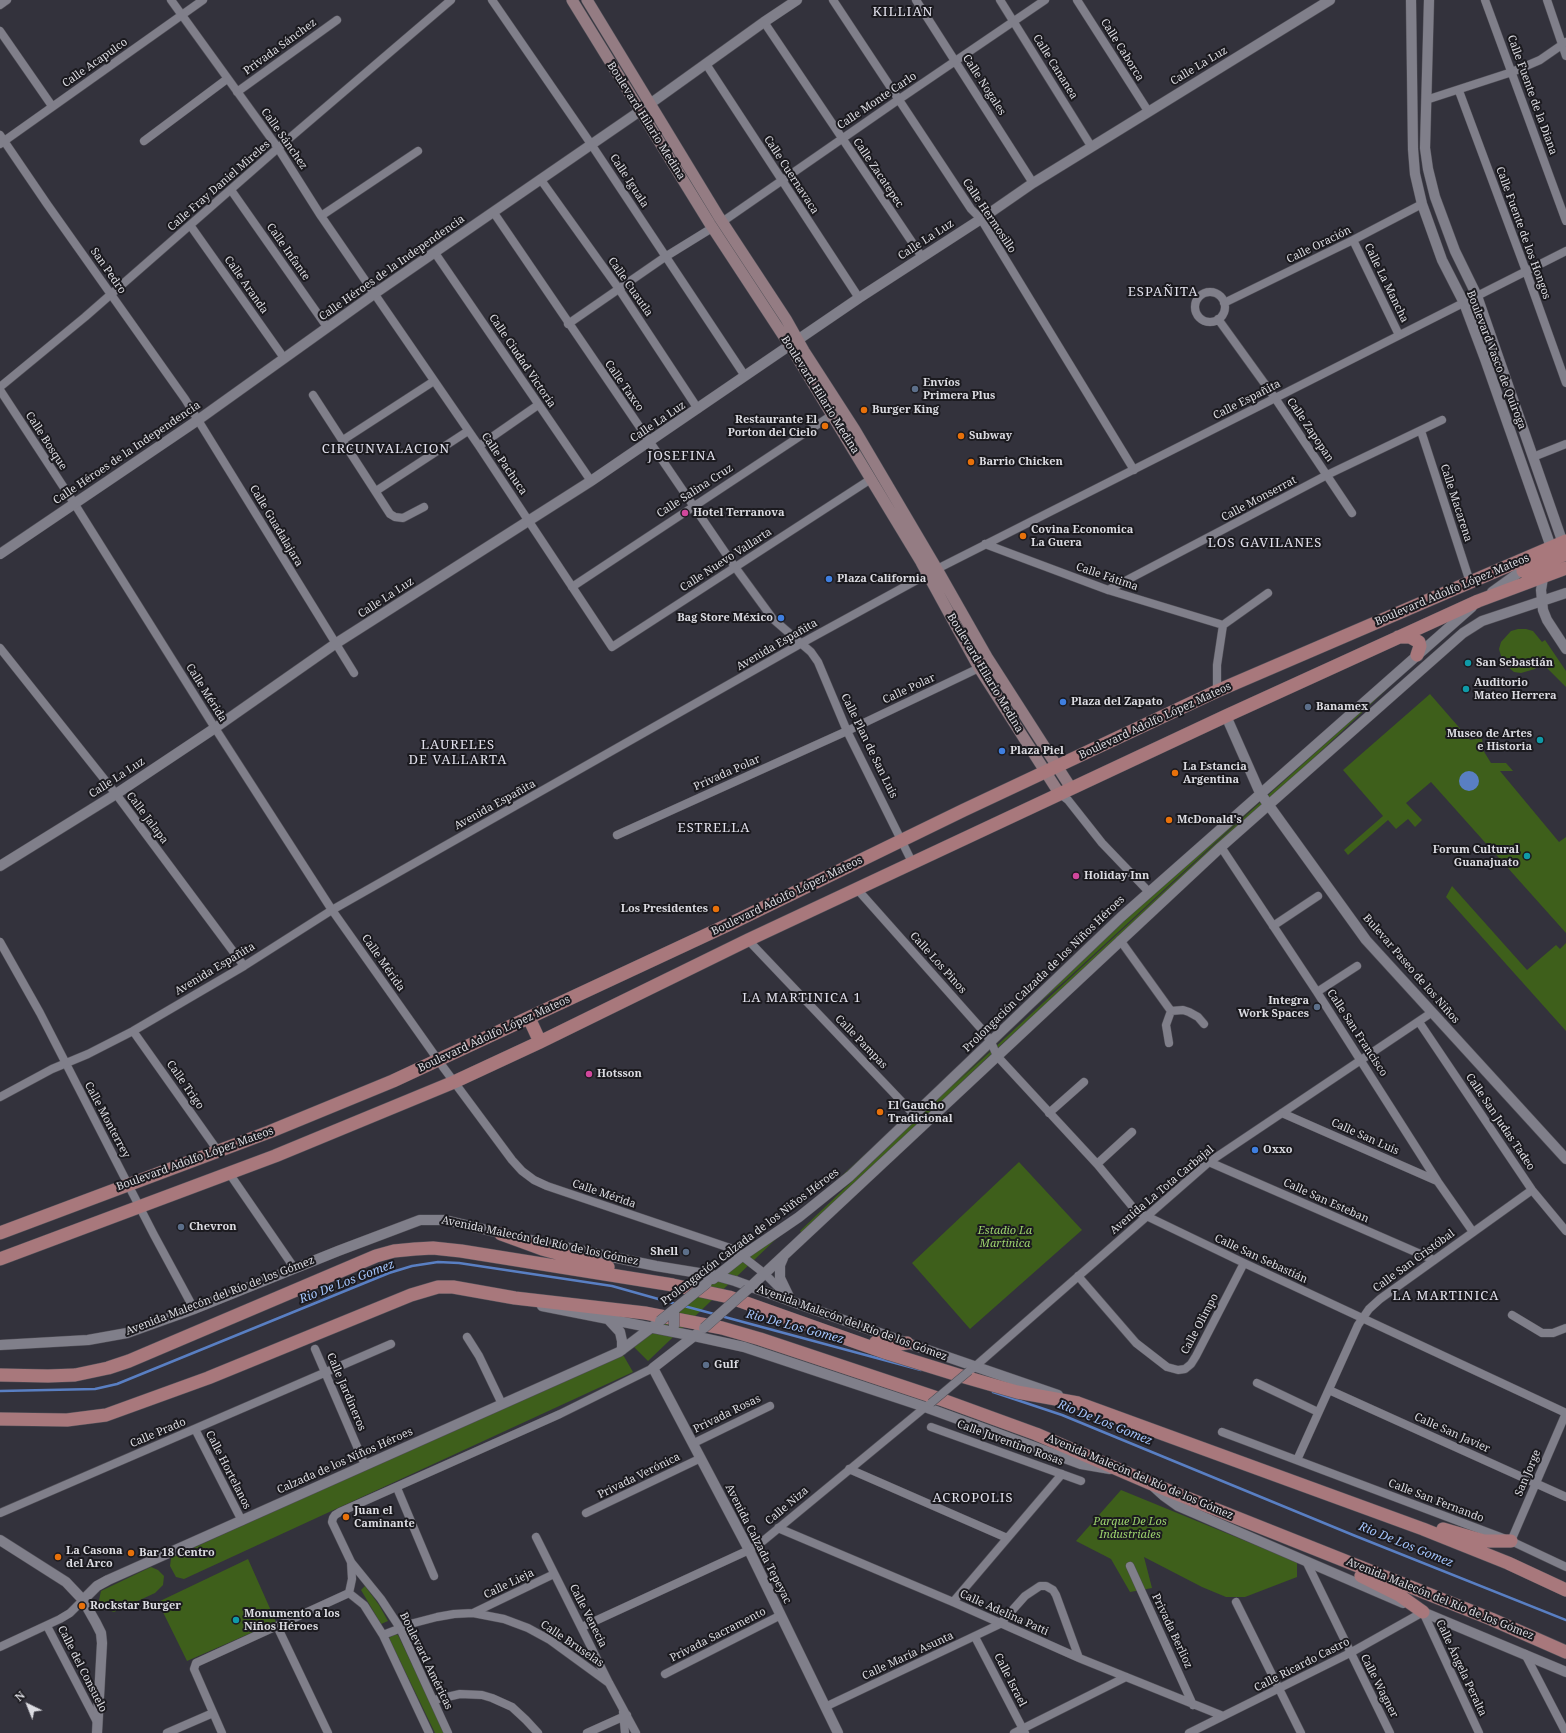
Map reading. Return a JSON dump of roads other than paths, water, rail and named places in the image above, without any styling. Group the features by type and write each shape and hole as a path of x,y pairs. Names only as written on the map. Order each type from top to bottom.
{"main road":[{"name":"Boulevard Hilario Medina","path":"572,0 712,228 855,430 933,571 979,668 1051,769"},
{"name":"Boulevard Hilario Medina","path":"588,0 722,222 782,312 794,343 832,416 871,479 933,571 987,657 1066,794"},
{"path":"1522,571 1548,562 1562,547"},
{"name":"Boulevard Adolfo López Mateos","path":"0,1233 338,1104 439,1061 734,922 1051,769 1218,692 1470,582 1562,547"},
{"name":"Boulevard Adolfo López Mateos","path":"0,1259 139,1206 229,1174 454,1082 912,862 1066,794 1226,716 1478,601 1566,568"},
{"path":"1397,638 1410,637 1419,642 1420,646 1417,655"},
{"path":"529,1018 540,1042"},
{"path":"501,1234 542,1249 673,1285"},
{"name":"Avenida Malecón del Río de los Gómez","path":"0,1375 75,1375 108,1368 129,1361 350,1266 394,1251 433,1248 461,1251 673,1285 729,1297 887,1353 958,1375 1017,1392 1078,1403 1424,1529 1508,1563 1566,1590"},
{"name":"Avenida Malecón del Río de los Gómez","path":"0,1419 67,1420 106,1415 208,1378 426,1289 438,1287 453,1287 515,1298 645,1313 722,1328 940,1399 1036,1434 1152,1484 1491,1618 1566,1652"},
{"path":"729,1297 755,1301 876,1342 893,1345 907,1343"},
{"path":"1424,1529 1441,1528 1484,1541 1511,1541"},
{"path":"1296,1541 1301,1547 1316,1557 1386,1587 1423,1612"}],"street":[{"path":"0,5 7,0"},
{"name":"Calle Sánchez","path":"171,0 278,148 321,216 374,294"},
{"name":"Calle Acapulco","path":"1,140 204,0"},
{"name":"Calle Fray Daniel Mireles","path":"0,388 451,0"},
{"name":"Calle Iguala","path":"492,0 592,144 665,258 745,376"},
{"name":"Calle Héroes de la Independencia","path":"0,554 198,420 374,294 494,213 797,0"},
{"name":"Calle Hermosillo","path":"833,0 898,100 972,209 981,219 1134,470"},
{"name":"Calle Nogales","path":"916,0 1033,183"},
{"name":"Calle Cananea","path":"1000,0 1091,146"},
{"name":"Calle Monte Carlo","path":"722,222 1045,0"},
{"name":"Calle Caborca","path":"1077,0 1148,111"},
{"name":"Calle La Luz","path":"0,866 116,794 215,728 335,644 591,482 859,298 981,219 1033,183 1330,0"},
{"name":"Boulevard Vasco de Quiroga","path":"1410,0 1412,130 1415,174 1422,204 1442,260 1464,303 1508,426 1562,547"},
{"name":"Boulevard Vasco de Quiroga","path":"1429,0 1425,148 1428,170 1435,198 1453,245 1477,296 1533,457 1562,547"},
{"name":"Calle Fuente de la Diana","path":"1485,0 1566,221"},
{"path":"1547,0 1564,44 1566,56"},
{"name":"Privada Sánchez","path":"237,92 336,20"},
{"name":"Calle Zacatepec","path":"764,22 841,139 922,257"},
{"path":"0,31 52,106"},
{"path":"1426,100 1459,91 1512,72 1540,60 1564,44"},
{"name":"Calle Cuernavaca","path":"706,64 859,298"},
{"path":"144,141 227,79"},
{"name":"Calle Fuente de los Hongos","path":"1459,91 1566,383"},
{"name":"San Pedro","path":"1,140 111,294 198,420"},
{"path":"321,216 418,151"},
{"path":"1415,174 1428,170"},
{"name":"Calle Cuautla","path":"541,180 619,290 698,409"},
{"name":"Calle Infante","path":"231,190 327,327"},
{"name":"Calle Oración","path":"1224,303 1353,240 1422,204"},
{"name":"Calle Taxco","path":"494,213 568,324 735,567 773,619 800,644"},
{"name":"Calle Aranda","path":"190,225 284,358"},
{"path":"568,324 712,228"},
{"name":"Calle La Mancha","path":"1353,240 1399,335"},
{"name":"Calle Españita","path":"933,571 1566,251"},
{"name":"Calle Ciudad Victoria","path":"435,253 591,482"},
{"path":"1213,292 1222,298 1224,303 1224,312 1218,319 1209,322 1200,319 1195,311 1196,301 1202,294 1213,292"},
{"name":"Calle Pachuca","path":"374,294 479,446 612,647"},
{"name":"Calle Zapopan","path":"1218,319 1275,398 1352,513"},
{"path":"343,440 434,381"},
{"name":"Calle Bosque","path":"0,388 74,503"},
{"path":"314,394 387,511 395,517 403,518 424,507"},
{"path":"479,446 538,406"},
{"name":"Calle Salina Cruz","path":"572,587 832,416"},
{"name":"Calle Guadalajara","path":"198,420 354,674"},
{"name":"Calle Monserrat","path":"1108,590 1327,475 1442,420"},
{"path":"1508,426 1520,421"},
{"path":"376,492 468,431"},
{"name":"Calle Macarena","path":"1421,431 1470,582"},
{"path":"1533,457 1566,444"},
{"name":"Calle Nuevo Vallarta","path":"612,647 871,479"},
{"name":"Calle Mérida","path":"74,503 215,728 332,910 454,1082 512,1160 522,1171 534,1180 730,1248 765,1274 791,1301"},
{"name":"Calle Fátima","path":"986,544 1108,590 1223,625"},
{"name":"Prolongación Calzada de los Niños Héroes","path":"622,1350 742,1256 799,1217 850,1176 1121,917 1260,793 1478,601 1522,571 1562,547"},
{"path":"1548,562 1542,576 1543,610 1547,620 1566,649"},
{"name":"Avenida Españita","path":"65,1063 88,1054 133,1031 244,966 332,910 800,644 933,571"},
{"path":"1218,692 1217,665 1223,625 1268,593"},
{"path":"434,1576 397,1488 560,1414 654,1368 704,1328 765,1274 1221,847 1463,633 1482,621 1566,593"},
{"name":"Calle Plan de San Luis","path":"800,644 811,652 818,662 847,730 912,862"},
{"name":"Calle Jalapa","path":"0,648 116,794 244,966"},
{"name":"Calle Polar","path":"847,730 979,668"},
{"name":"Bulevar Paseo de los Niños","path":"1226,716 1260,793 1366,940 1431,1013 1519,1106 1566,1159"},
{"name":"Privada Polar","path":"617,835 847,730"},
{"path":"1066,794 1102,843 1149,892"},
{"name":"Calle San Francisco","path":"1221,847 1317,992 1438,1182 1472,1232"},
{"name":"Calle Los Pinos","path":"857,889 991,1042 997,1056"},
{"path":"1273,926 1318,896"},
{"name":"Calle Pampas","path":"748,940 924,1125"},
{"path":"1120,940 1171,1010"},
{"name":"Calle Monterrey","path":"0,942 27,988 139,1206 194,1309"},
{"path":"1317,992 1357,966"},
{"path":"1171,1010 1183,1010 1189,1012 1198,1017 1204,1024"},
{"path":"1169,1043 1166,1025 1171,1010"},
{"name":"Avenida La Tota Carbajal","path":"928,1405 972,1369 1210,1162 1431,1013"},
{"name":"Calle San Judas Tadeo","path":"1419,1022 1532,1190 1566,1231"},
{"name":"Calle Trigo","path":"133,1031 218,1151"},
{"name":"Calle San Sebastián","path":"997,1056 1097,1164 1136,1211 1566,1413"},
{"path":"0,1097 65,1063"},
{"path":"1049,1113 1084,1082"},
{"name":"Calle San Luis","path":"1282,1113 1438,1182"},
{"path":"1097,1164 1132,1132"},
{"name":"Calle San Esteban","path":"1210,1162 1434,1260"},
{"path":"229,1174 295,1269"},
{"name":"Calle San Cristóbal","path":"1297,1460 1362,1318 1380,1299 1532,1190"},
{"name":"Avenida Malecón del Río de los Gómez","path":"0,1345 88,1340 127,1333 194,1309 345,1248 420,1220 445,1220 501,1234 656,1266 717,1276 907,1343 972,1369 1036,1387 1078,1403"},
{"path":"784,1256 780,1265 780,1278 791,1301"},
{"name":"Calle Olimpo","path":"1078,1276 1136,1343 1167,1367 1178,1370 1185,1369 1191,1364 1196,1356 1244,1263"},
{"name":"Avenida Malecón del Río de los Gómez","path":"515,1298 551,1308 651,1328 674,1329 694,1336 744,1347 928,1405"},
{"path":"674,1310 674,1329"},
{"path":"1512,1316 1542,1333 1553,1333 1566,1328"},
{"path":"608,1319 620,1332 622,1350"},
{"path":"467,1337 479,1356 502,1404"},
{"name":"Calle Prado","path":"0,1513 325,1374 391,1344"},
{"name":"Calle Jardineros","path":"315,1349 365,1465"},
{"name":"Calzada de los Niños Héroes","path":"83,1600 97,1586 108,1580 622,1350"},
{"name":"Avenida Calzada Tepeyac","path":"654,1368 749,1550 838,1733"},
{"path":"1256,1383 1318,1412"},
{"name":"Calle San Javier","path":"1328,1390 1566,1497"},
{"name":"Calle Juventino Rosas","path":"928,1405 1081,1464 1101,1468 1118,1469"},
{"name":"Calle Niza","path":"582,1627 749,1550 928,1405"},
{"name":"Privada Rosas","path":"694,1443 770,1406"},
{"name":"San Jorge","path":"1511,1541 1566,1413"},
{"name":"Calle Juventino Rosas","path":"930,1427 1081,1481"},
{"name":"Calle Hortelanos","path":"195,1429 242,1521"},
{"name":"Calle San Fernando","path":"1222,1432 1511,1541 1566,1567"},
{"name":"Privada Verónica","path":"586,1513 701,1458"},
{"path":"848,1469 1007,1538"},
{"path":"953,1602 1062,1474"},
{"path":"1152,1484 1164,1496 1178,1506 1566,1672"},
{"name":"Boulevard Américas","path":"397,1488 335,1515 332,1522 351,1562 381,1599 400,1628 448,1733"},
{"name":"Calle Adelina Patti","path":"778,1528 953,1602 1079,1658 1223,1716"},
{"name":"Calle Venecia","path":"536,1537 624,1714 636,1733"},
{"path":"0,1540 66,1582 83,1600 96,1623 101,1633 102,1643 97,1733"},
{"name":"Boulevard Américas","path":"349,1593 352,1579 351,1562"},
{"name":"Calle Wagner","path":"1307,1562 1390,1733"},
{"name":"Privada Berlioz","path":"1130,1566 1193,1705"},
{"name":"Calle Lieja","path":"473,1613 554,1574"},
{"path":"1000,1624 1025,1596 1040,1586 1046,1586 1056,1595 1079,1658"},
{"path":"222,1733 194,1670 194,1666 199,1660 349,1593 364,1605 383,1635 429,1733"},
{"path":"0,1647 47,1626 70,1613 83,1600"},
{"path":"1236,1602 1301,1733"},
{"name":"Calle Ricardo Castro","path":"1189,1733 1279,1690 1350,1653 1423,1612"},
{"name":"Calle Ángela Peralta","path":"1423,1612 1479,1733"},
{"name":"Calle Bruselas","path":"383,1635 400,1628 437,1617 473,1613 504,1619 528,1628 550,1640 609,1683"},
{"name":"Privada Sacramento","path":"665,1674 781,1615"},
{"name":"Calle María Asunta","path":"825,1707 1000,1624"},
{"name":"Calle del Consuelo","path":"47,1626 97,1722"},
{"path":"277,1626 328,1733"},
{"name":"Calle Israel","path":"975,1637 1024,1731"},
{"path":"1525,1654 1566,1733"},
{"path":"1014,1733 1024,1731 1126,1677"},
{"path":"434,1700 460,1694 482,1695 492,1698 512,1707 538,1733"},
{"path":"167,1733 213,1713"},
{"path":"587,1733 624,1714 625,1733"}],"water":[{"path":"1469,771 1476,774 1479,781 1476,788 1469,791 1462,788 1459,781 1462,774"}],"waterway":[{"name":"Rio De Los Gomez","path":"0,1391 95,1389 117,1384 389,1273 412,1266 438,1262 459,1263 612,1286 676,1304"},
{"name":"Rio De Los Gomez","path":"684,1306 714,1314"},
{"name":"Rio De Los Gomez","path":"721,1316 921,1370"},
{"name":"Rio De Los Gomez","path":"993,1392 1062,1415 1353,1535 1566,1620"}],"place":[{"name":"Envíos Primera Plus","path":"915,389"},
{"name":"Burger King","path":"864,410"},
{"name":"Restaurante El Porton del Cielo","path":"825,426"},
{"name":"Subway","path":"961,436"},
{"name":"Barrio Chicken","path":"971,462"},
{"name":"Hotel Terranova","path":"685,513"},
{"name":"Covina Economica La Guera","path":"1023,536"},
{"name":"Plaza California","path":"829,579"},
{"name":"Bag Store México","path":"781,618"},
{"name":"San Sebastián","path":"1468,663"},
{"name":"Auditorio Mateo Herrera","path":"1466,689"},
{"name":"Plaza del Zapato","path":"1063,702"},
{"name":"Banamex","path":"1308,707"},
{"name":"Museo de Artes e Historia","path":"1540,740"},
{"name":"Plaza Piel","path":"1002,751"},
{"name":"La Estancia Argentina","path":"1175,773"},
{"name":"McDonald's","path":"1169,820"},
{"name":"Forum Cultural Guanajuato","path":"1527,856"},
{"name":"Holiday Inn","path":"1076,876"},
{"name":"Los Presidentes","path":"716,909"},
{"name":"Integra Work Spaces","path":"1317,1007"},
{"name":"Hotsson","path":"589,1074"},
{"name":"El Gaucho Tradicional","path":"880,1112"},
{"name":"Oxxo","path":"1255,1150"},
{"name":"Chevron","path":"181,1227"},
{"name":"Shell","path":"686,1252"},
{"name":"Gulf","path":"706,1365"},
{"name":"Juan el Caminante","path":"346,1517"},
{"name":"Bar 18 Centro","path":"131,1553"},
{"name":"La Casona del Arco","path":"58,1557"},
{"name":"Rockstar Burger","path":"82,1606"},
{"name":"Monumento a los Niños Héroes","path":"236,1620"}],"district":[{"name":"KILLIAN","path":"903,12"},
{"name":"ESPAÑITA","path":"1163,292"},
{"name":"CIRCUNVALACION","path":"386,449"},
{"name":"JOSEFINA","path":"682,456"},
{"name":"LOS GAVILANES","path":"1265,543"},
{"name":"LAURELES DE VALLARTA","path":"458,752"},
{"name":"ESTRELLA","path":"714,828"},
{"name":"LA MARTINICA 1","path":"802,998"},
{"name":"LA MARTINICA","path":"1446,1296"},
{"name":"ACROPOLIS","path":"973,1498"}],"park label":[{"name":"Estadio La Martinica","path":"1005,1237"},
{"name":"Parque De Los Industriales","path":"1130,1528"}]}
